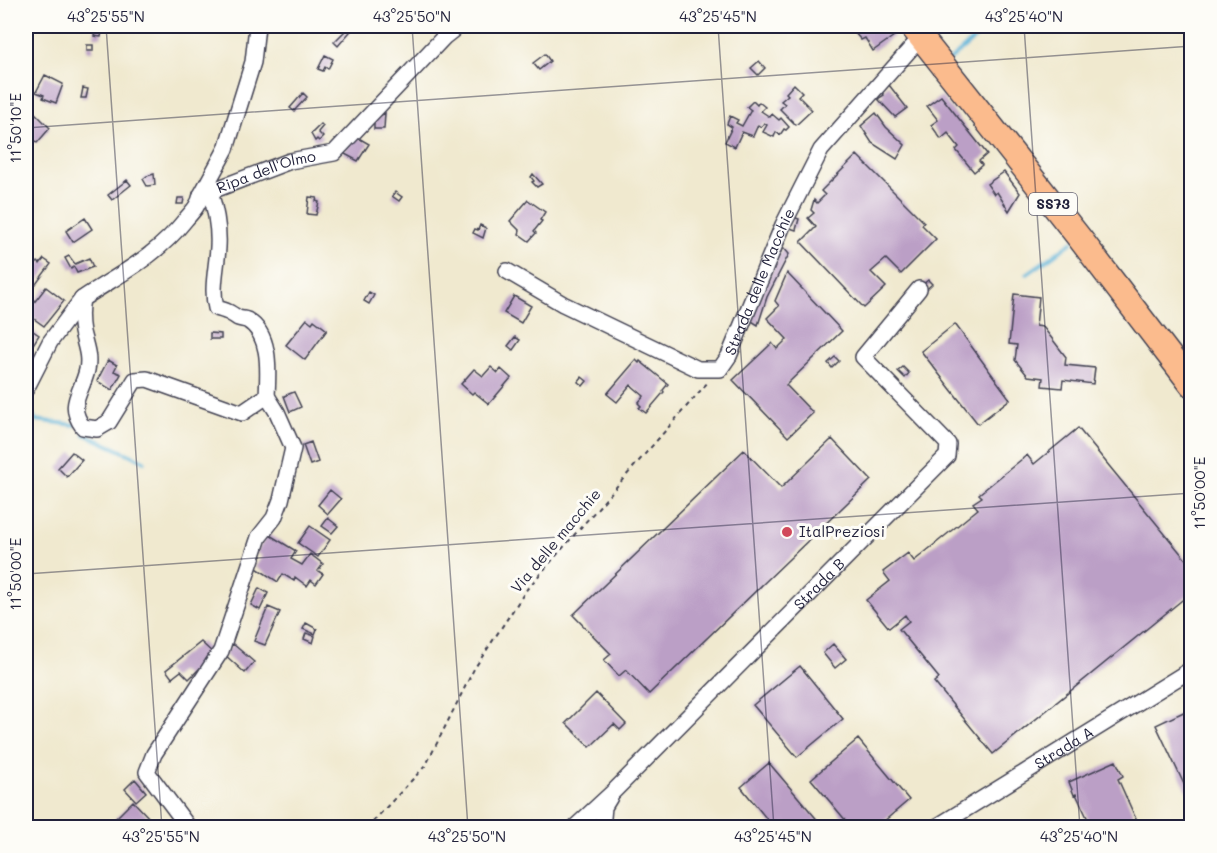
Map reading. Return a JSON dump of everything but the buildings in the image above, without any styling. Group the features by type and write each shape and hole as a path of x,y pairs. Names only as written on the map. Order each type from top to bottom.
{"main road":[{"name":"SS73","path":"916,31 1067,233 1191,384"}],"street":[{"name":"Ripa dell'Olmo","path":"206,193 226,149 253,62 257,26"},
{"name":"Ripa dell'Olmo","path":"206,193 290,161 334,153 444,37 458,26"},
{"name":"Strada delle Macchie","path":"507,272 563,304 698,369 720,369 729,356 783,225 821,150 916,31"},
{"path":"26,388 50,342 82,299 143,261 174,235 206,193 213,202 218,244 213,298 216,308 230,311 238,318 248,321 263,340 268,366 267,396 293,448 281,500 274,518 259,537 221,651 154,754 147,772 189,828"},
{"name":"Strada B","path":"574,828 613,792 947,456 948,444 863,357 920,289"},
{"path":"82,299 82,330 88,358 87,370 74,409 83,427 98,429 109,422 135,380 147,379 242,413 267,396"},
{"name":"Strada A","path":"935,828 1191,669"},
{"name":"Strada B","path":"602,828 604,807 613,792"}],"path":[{"name":"Via delle macchie","path":"367,828 426,765 474,669 527,589 720,369"}],"waterway":[{"path":"950,60 989,26"},
{"path":"1027,274 1072,242"},
{"path":"26,412 32,414 35,420 75,425"},
{"path":"84,434 144,461"}],"place":[{"name":"ItalPreziosi","path":"787,532"}]}
